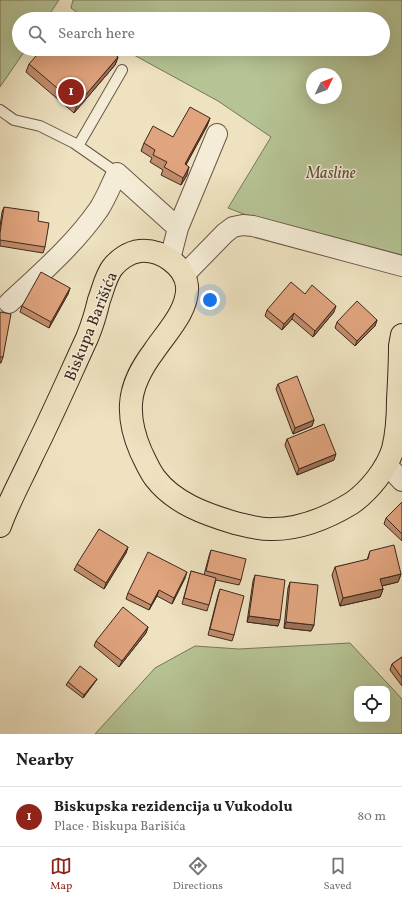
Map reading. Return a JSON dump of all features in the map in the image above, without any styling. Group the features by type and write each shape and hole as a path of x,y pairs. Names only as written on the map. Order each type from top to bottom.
{"main road":[{"name":"Biskupa Barišića","path":"0,526 64,390 90,330 104,284 111,270 118,262 128,255 140,251 156,253 170,259 184,275"},
{"path":"184,275 187,287 186,298 182,310 139,374 133,388 131,404 132,426 138,445 154,477 169,492 186,505 217,518 248,526 272,530 288,528 305,524 337,512 356,500 375,482 392,451 396,433 400,346 402,335"}],"street":[{"path":"170,259 178,228 217,134"},
{"path":"8,303 68,247 99,208 117,173 178,228"},
{"path":"184,275 225,233 233,227 243,225 253,226 402,266"},
{"path":"386,464 402,481"}],"lane":[{"path":"78,146 122,70"},
{"path":"0,110 14,120 40,126 74,143 117,173"}],"green space":[{"path":"0,0 59,0 51,12 12,12 12,56 21,56 0,87"},
{"name":"Masline","path":"73,0 402,0 402,263 326,246 228,208 271,137 218,101 136,56 390,56 390,12 76,12 71,8"},
{"path":"350,643 390,686 354,686 354,722 390,722 390,686 402,699 402,734 95,734 155,668 195,646 239,649"}],"building":[{"path":"36,56 118,57 77,105 29,64"},
{"path":"190,107 210,118 185,164 189,167 183,178 164,167 167,162 153,155 155,150 144,143 153,126 173,137"},
{"path":"4,207 39,212 38,221 49,223 45,247 0,240"},
{"path":"41,272 70,288 51,322 22,306"},
{"path":"291,282 305,294 312,285 336,306 315,331 294,313 284,324 267,310"},
{"path":"357,301 377,320 357,341 337,322"},
{"path":"0,312 11,314 3,357 0,357"},
{"path":"297,376 314,420 295,428 278,384"},
{"path":"324,424 336,454 299,469 287,439"},
{"path":"402,502 402,534 386,518"},
{"path":"99,529 128,547 106,583 77,564"},
{"path":"394,545 401,574 380,579 383,589 343,598 335,567 368,559 370,551"},
{"path":"211,550 246,559 241,580 206,571"},
{"path":"148,552 187,572 174,598 159,590 151,605 128,593"},
{"path":"191,571 216,578 209,605 184,598"},
{"path":"255,575 285,580 280,620 249,616"},
{"path":"290,582 318,585 314,625 286,622"},
{"path":"220,589 244,596 234,635 210,629"},
{"path":"123,607 148,627 122,661 96,641"},
{"path":"402,657 402,678 392,664"},
{"path":"80,666 97,679 84,695 68,682"}],"place":[{"name":"Biskupska rezidencija u Vukodolu","path":"71,92"}]}
